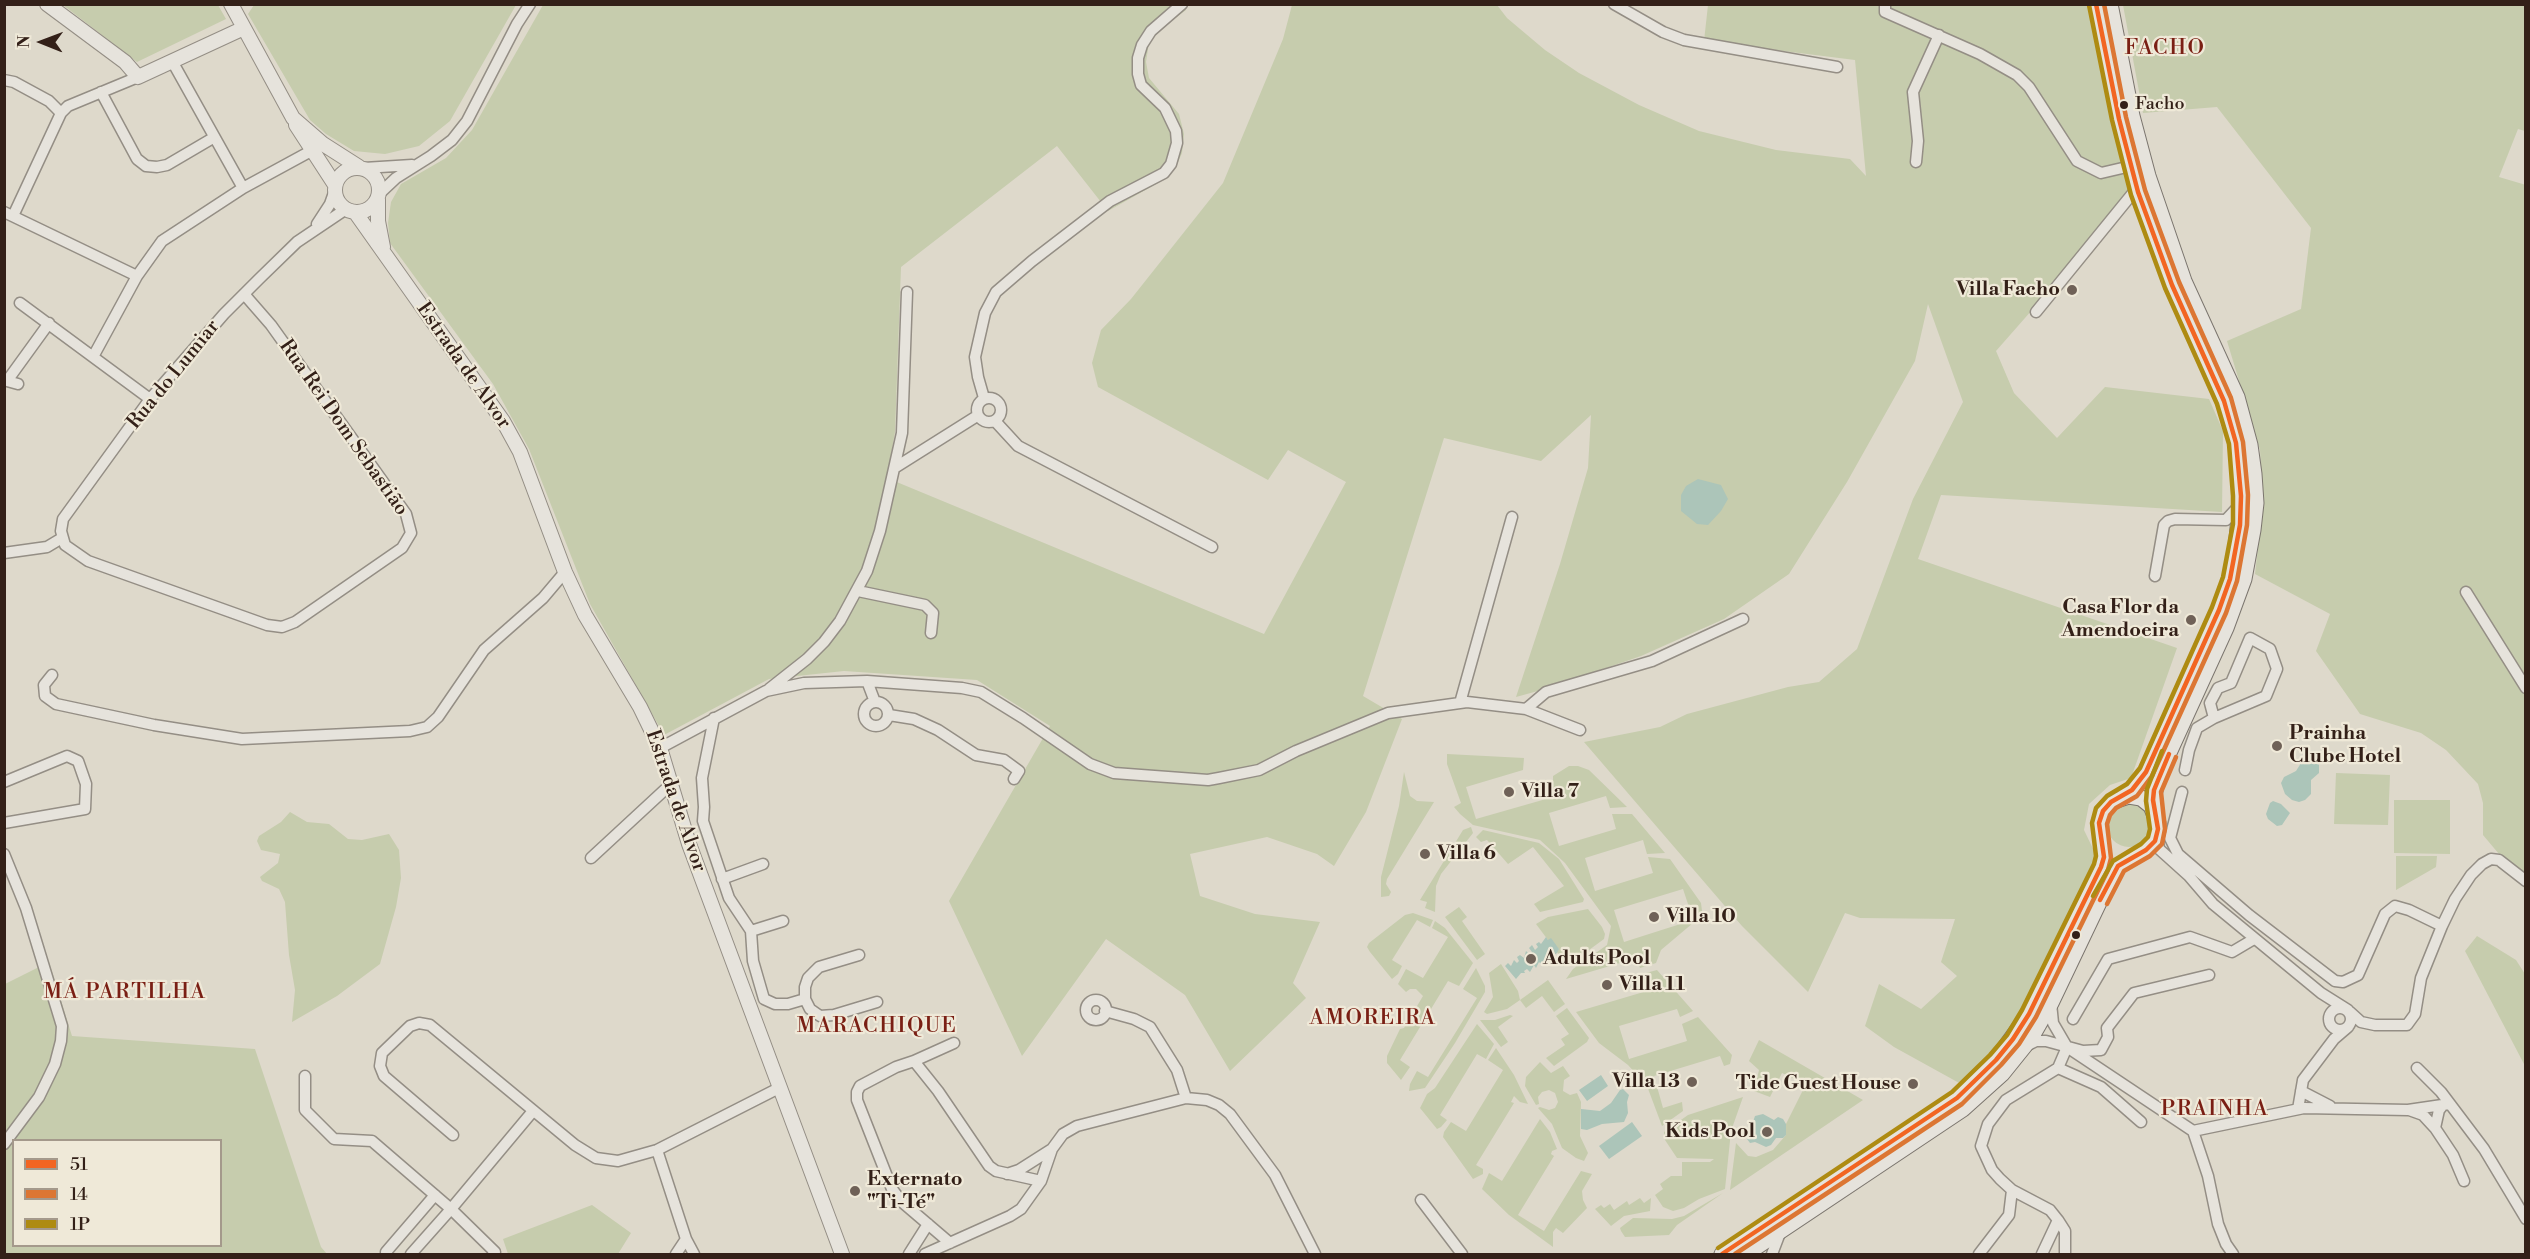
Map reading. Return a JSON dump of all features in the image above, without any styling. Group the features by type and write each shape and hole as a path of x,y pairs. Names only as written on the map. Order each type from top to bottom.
{"main road":[{"path":"1722,1254 1957,1098 1996,1060 2029,1014 2101,867 2104,857 2099,823 2103,811 2111,802 2132,790 2146,772 2203,646 2230,579 2238,540 2241,501 2236,443 2224,400 2172,285 2137,188 2112,89 2096,4"},
{"path":"1746,1254 1963,1109 2002,1074 2023,1048 2051,1003 2113,873 2118,866 2142,852 2157,835 2157,816 2153,801 2158,777 2226,628 2244,579 2253,530 2255,493 2250,445 2237,397 2184,281 2148,176 2134,125 2112,8"},
{"path":"2123,796 2141,798 2151,806 2157,816"},
{"path":"2101,835 2107,846 2117,853 2129,855 2142,852"}],"street":[{"path":"47,4 125,62 138,77"},
{"name":"Estrada de Alvor","path":"231,4 311,151 335,188 337,199 383,249 503,421 520,452 565,572 585,615 640,707 660,748 689,843 842,1254"},
{"path":"313,230 350,211 368,209 396,178 452,140 467,121 517,24 530,4"},
{"path":"984,398 975,357 985,313 996,292 1110,201 1164,173 1171,164 1177,143 1176,131 1165,108 1141,85 1138,58 1142,45 1151,31 1182,4"},
{"path":"1614,4 1663,32 1684,40 1837,67"},
{"path":"1885,4 1886,12 1939,35 2017,75 2029,87 2077,160 2101,173 2131,166"},
{"path":"137,276 9,214 62,113 69,106 244,28"},
{"path":"1916,162 1918,141 1913,92 1939,35"},
{"path":"172,61 243,188"},
{"path":"4,80 14,82 49,100 62,113"},
{"path":"101,93 137,159 146,166 167,165 213,138"},
{"name":"Estrada de Alvor","path":"293,118 323,144 372,173 378,180 378,221 383,249"},
{"path":"94,355 137,276 162,241 243,188 311,151"},
{"path":"313,230 330,204 342,173 350,168 415,165"},
{"path":"2036,312 2137,188"},
{"name":"Rua do Lumiar","path":"62,538 63,519 150,399 224,314 313,230"},
{"path":"660,748 766,691 807,659 840,621 858,591 880,531 896,467 905,402 907,292"},
{"name":"Rua Rei Dom Sebastião","path":"62,538 74,552 111,571 267,625 282,627 310,613 402,548 411,533 406,514 271,325 244,294"},
{"path":"20,303 94,355 150,399"},
{"path":"18,384 7,381 49,323"},
{"path":"977,416 977,405 984,398"},
{"path":"977,416 985,422 995,421 1000,414 1000,404 994,399 984,398"},
{"path":"896,467 977,416"},
{"path":"995,421 1018,446 1212,547"},
{"path":"2155,576 2164,525 2168,521 2175,519 2215,521 2230,518 2241,501"},
{"path":"1460,703 1512,517"},
{"path":"2215,521 2231,528 2238,540"},
{"path":"4,553 47,547 62,538"},
{"path":"52,675 44,685 45,696 56,704 242,739 410,731 427,727 438,717 484,650 543,598 565,572"},
{"path":"858,591 926,605 933,613 931,633"},
{"path":"2466,592 2526,688"},
{"path":"1526,709 1546,692 1652,661 1743,619"},
{"path":"2185,770 2197,728 2214,718 2266,696 2277,669 2270,649 2250,638 2231,683 2218,688 2210,703 2214,718"},
{"path":"766,691 804,682 867,681 962,688 981,692 1090,764 1114,773 1208,780 1259,770 1388,713 1460,703 1526,709 1581,730"},
{"path":"867,681 875,702"},
{"path":"875,702 885,705 889,715 882,725 875,727 868,723 864,711 868,705 875,702"},
{"path":"889,715 914,718 938,730 976,755 1004,760 1018,771 1014,779"},
{"path":"714,718 702,778 705,807 703,821 729,898 751,931 753,961 764,999 782,1004 805,999"},
{"path":"4,782 67,756 78,761 86,784 85,809 4,823"},
{"path":"591,858 671,784"},
{"path":"2182,792 2170,838 2178,854 2248,915 2335,981 2343,982 2358,975 2385,914 2395,906 2409,910 2442,926"},
{"path":"2157,835 2158,849 2189,876 2213,904 2321,993 2349,1011 2361,1022"},
{"path":"2142,852 2166,857"},
{"path":"4,854 26,908 62,1026 55,1064 39,1097 4,1144"},
{"path":"2330,1020 2337,1030 2361,1022 2398,1026 2407,1024 2412,1020 2418,1003 2421,978 2442,926 2455,899 2482,864 2491,859 2499,860 2526,881"},
{"path":"722,879 763,864"},
{"path":"751,931 783,921"},
{"path":"2232,952 2237,944 2241,928"},
{"path":"2073,1019 2108,959 2190,937 2232,952"},
{"path":"2232,952 2254,939"},
{"path":"859,955 819,968 808,978 805,999 810,1010 820,1016 834,1015 877,1002"},
{"path":"2023,1048 2036,1041 2046,1041 2084,1051 2101,1050 2108,1037 2107,1028 2134,993 2209,975"},
{"path":"2321,993 2327,1002 2334,1039"},
{"path":"2051,1003 2053,1023 2067,1047 2193,1131 2206,1168 2218,1224 2233,1254"},
{"path":"2298,1109 2304,1080 2334,1039 2349,1026 2352,1018 2349,1011 2339,1007 2330,1020"},
{"path":"1105,1011 1134,1019 1150,1027 1176,1070 1186,1098"},
{"path":"453,1135 384,1076 380,1066 382,1053 410,1026 419,1023 430,1025 575,1145 596,1158 618,1161 657,1150 779,1088"},
{"path":"950,1243 891,1190 856,1092 860,1086 896,1067 954,1043"},
{"path":"2065,1254 2065,1231 2058,1220 2050,1210 2012,1190 1992,1170 1984,1157 1981,1146 1988,1124 2006,1100 2058,1068 2067,1047"},
{"path":"914,1061 938,1091 988,1166 1007,1174 1041,1181"},
{"path":"2058,1068 2101,1087 2141,1122"},
{"path":"2417,1068 2441,1092 2447,1104 2484,1149 2526,1219"},
{"path":"305,1076 305,1110 334,1139 372,1141 451,1209 495,1252 493,1254"},
{"path":"2301,1091 2333,1108"},
{"path":"924,1254 1010,1216 1031,1198 1041,1181 1052,1149 1063,1134 1077,1126 1186,1098 1207,1100 1219,1105 1230,1114 1275,1175 1315,1254"},
{"path":"2193,1131 2298,1109 2408,1110 2447,1104"},
{"path":"2435,1128 2439,1110 2447,1104"},
{"path":"2408,1110 2423,1115 2435,1128 2460,1168 2464,1181"},
{"path":"411,1254 534,1111"},
{"path":"1007,1174 1019,1170 1052,1149"},
{"path":"657,1150 686,1239 694,1254"},
{"path":"1979,1254 2009,1215 2012,1190"},
{"path":"386,1252 435,1195"},
{"path":"1422,1200 1462,1254"},
{"path":"2042,1254 2047,1248 2058,1220"},
{"path":"909,1254 928,1224"},
{"path":"1772,1254 1782,1231"},
{"path":"676,1254 686,1239"}],"shaded area":[{"path":"63,5 218,5 226,19 137,62"},
{"path":"254,5 516,5 450,121 419,146 385,154 354,151 326,134 310,120 248,14"},
{"path":"543,5 1183,5 1186,10 1162,28 1149,43 1146,62 1149,78 1179,114 1184,134 1182,153 1175,169 1158,183 1108,211 1057,146 901,267 895,432 887,478 1264,634 1346,482 1288,450 1268,480 1098,387 1092,363 1101,330 1131,299 1223,183 1283,39 1292,5 1497,5 1507,18 1545,50 1579,73 1639,105 1699,131 1776,150 1850,159 1866,176 1855,60 1704,41 1708,5 2089,5 2133,195 1996,351 2014,393 2057,438 2105,387 2209,399 2223,431 2222,512 1941,495 1918,559 2177,648 2131,778 2110,785 2089,804 2084,830 2097,857 2017,1025 1961,1084 1894,1047 1865,1026 1879,984 1921,1009 1957,976 1941,962 1955,919 1860,918 1845,913 1808,992 1742,926 1584,742 1660,727 1687,714 1788,687 1819,682 1857,649 1913,499 1963,402 1928,304 1915,361 1847,482 1789,574 1724,619 1641,656 1545,689 1516,697 1560,564 1588,468 1591,415 1541,461 1444,438 1363,696 1402,719 1366,812 1334,866 1317,854 1267,837 1190,854 1200,896 1255,914 1320,922 1293,983 1306,998 1230,1071 1185,995 1106,939 1022,1056 949,901 1050,726 977,680 844,671 769,679 664,735 590,604 529,449 493,384 390,243 388,223 391,202 401,184 446,158 472,130"},
{"path":"2123,5 2525,5 2525,131 2518,129 2499,177 2526,185 2525,875 2499,854 2483,835 2483,803 2478,784 2446,750 2421,733 2360,714 2316,651 2330,614 2255,574 2263,503 2260,450 2227,341 2301,309 2311,228 2217,107 2143,113"},
{"path":"1698,479 1721,485 1728,499 1708,525 1697,524 1681,511 1681,495 1686,486"},
{"path":"1447,754 1524,758 1523,770 1466,787 1476,819 1553,797 1553,776 1569,766 1589,770 1627,807 1610,808 1606,796 1549,813 1559,846 1616,829 1612,814 1632,814 1665,853 1647,854 1643,840 1585,858 1595,891 1653,873 1648,857 1670,859 1701,903 1702,911 1699,918 1688,904 1683,889 1614,910 1624,942 1693,920 1693,923 1661,950 1656,963 1640,968 1637,958 1566,979 1573,969 1607,945 1611,926 1565,863 1540,840 1473,825 1460,814 1454,807 1461,803 1447,764"},
{"path":"2309,758 2315,760 2319,765 2319,773 2311,780 2311,794 2299,802 2292,800 2285,794 2281,783 2284,777 2296,771 2303,760"},
{"path":"1404,772 1410,796 1417,801 1434,802 1387,879 1386,884 1391,892 1389,896 1381,897 1381,877 1399,806"},
{"path":"2336,773 2390,775 2388,825 2334,824"},
{"path":"2394,800 2450,800 2450,854 2394,853"},
{"path":"2273,801 2281,804 2290,813 2282,825 2277,826 2268,819 2266,814"},
{"path":"2129,803 2145,809 2151,825 2145,841 2129,847 2113,841 2107,825 2113,809"},
{"path":"290,812 307,822 329,824 348,839 362,840 389,834 399,850 401,878 396,907 380,964 337,996 292,1022 295,990 289,955 285,902 279,889 262,881 260,877 278,863 280,854 261,850 257,841 259,836 281,822"},
{"path":"1471,827 1473,833 1441,874 1436,886 1435,912 1425,908 1427,902 1420,900 1463,830"},
{"path":"1483,830 1539,843 1559,859 1584,899 1583,902 1540,912 1534,904 1564,886 1533,847 1508,864 1487,840 1481,842 1476,837"},
{"path":"2396,856 2437,856 2436,867 2396,890"},
{"path":"1459,907 1467,917 1462,921 1485,954 1477,960 1445,917"},
{"path":"1588,909 1602,927 1605,934 1604,939 1574,961 1568,954 1562,958 1556,951 1559,949 1548,940 1536,924 1548,917"},
{"path":"1413,913 1433,920 1430,927 1417,920 1392,960 1402,966 1392,979 1367,947 1405,915"},
{"path":"1435,921 1445,928 1473,963 1459,986 1448,981 1400,1060 1410,1067 1401,1080 1387,1063 1387,1056 1400,1029 1404,1028 1423,996 1416,989 1406,992 1398,984 1406,969 1423,978 1448,937 1432,928"},
{"path":"2477,936 2516,960 2525,974 2525,1066 2465,951"},
{"name":"Adults Pool","path":"1546,937 1548,940 1551,938 1559,949 1557,953 1553,956 1550,952 1547,954 1550,958 1547,960 1545,958 1542,965 1539,962 1536,968 1534,965 1530,972 1527,969 1516,979 1505,966 1508,963 1511,966 1514,960 1517,963 1519,961 1517,957 1520,955 1524,958 1526,951 1529,954 1532,952 1529,948 1532,945 1535,950 1538,947 1536,944 1539,942 1541,944"},
{"path":"49,962 72,1036 255,1049 321,1247 327,1254 5,1254 5,984"},
{"path":"1501,964 1518,991 1520,1000 1507,1009 1487,1014 1484,1012 1493,997 1489,973"},
{"path":"1476,968 1485,986 1485,992 1425,1088 1409,1091 1417,1071 1428,1077 1477,998 1463,989"},
{"path":"1657,970 1693,1011 1680,1017 1677,1009 1619,1026 1629,1059 1687,1041 1682,1024 1698,1017 1732,1055 1730,1064 1724,1066 1720,1056 1654,1076 1663,1108 1682,1102 1683,1111 1662,1126 1647,1086 1628,1065 1599,1043 1576,1012 1647,991 1642,974"},
{"path":"1548,980 1565,1004 1554,1012 1542,996 1526,1008 1520,1000"},
{"path":"1567,1008 1589,1038 1587,1042 1554,1066 1546,1058 1565,1045 1561,1039 1569,1034 1556,1016"},
{"path":"1513,1016 1498,1027 1508,1042 1501,1047 1480,1020 1495,1020"},
{"path":"1477,1024 1494,1044 1486,1059 1477,1054 1440,1115 1447,1120 1437,1129 1420,1108 1427,1094 1435,1088"},
{"path":"1759,1040 1863,1100 1730,1190 1736,1143 1748,1156 1756,1157 1773,1150 1786,1135 1786,1124 1806,1084 1782,1073 1770,1097 1754,1091 1759,1070 1749,1061"},
{"path":"1496,1048 1514,1075 1528,1104 1520,1102 1514,1096 1511,1102 1514,1103 1476,1165 1483,1169 1483,1174 1473,1179 1443,1137 1451,1122 1466,1131 1503,1070 1488,1060"},
{"path":"1540,1062 1551,1073 1563,1066 1570,1076 1564,1080 1563,1091 1570,1095 1577,1093 1581,1102 1580,1136 1588,1153 1584,1161 1562,1148 1552,1124 1538,1108 1549,1110 1555,1108 1558,1102 1555,1093 1549,1090 1542,1092 1538,1097 1539,1104 1536,1105 1525,1086 1526,1077"},
{"path":"1601,1075 1608,1086 1587,1101 1579,1090"},
{"path":"1623,1089 1629,1095 1628,1113 1624,1122 1602,1124 1587,1130 1581,1129 1581,1109 1600,1111 1611,1103"},
{"path":"1743,1097 1731,1131 1725,1189 1699,1199 1684,1208 1673,1211 1663,1207 1655,1195 1663,1189 1660,1184 1671,1176 1682,1176 1682,1162 1710,1162 1714,1159 1677,1158 1665,1140 1664,1132 1688,1115"},
{"name":"Kids Pool","path":"1763,1114 1774,1120 1778,1117 1783,1119 1786,1124 1786,1135 1783,1138 1776,1138 1771,1145 1766,1147 1755,1142 1750,1143 1747,1139 1755,1116"},
{"path":"1540,1119 1550,1132 1557,1149 1552,1151 1551,1154 1554,1156 1518,1215 1544,1231 1581,1171 1592,1174 1582,1191 1587,1208 1563,1233 1556,1228 1553,1232 1553,1247 1509,1215 1482,1189 1489,1173 1502,1181"},
{"path":"1632,1122 1642,1136 1609,1159 1599,1146"},
{"path":"1723,1193 1677,1225 1669,1235 1625,1237 1621,1231 1620,1228 1633,1218 1672,1219 1684,1216"},
{"path":"1640,1198 1644,1203 1651,1198 1650,1211 1624,1216 1611,1226 1595,1209 1601,1205 1604,1208 1610,1204 1614,1210 1627,1201 1629,1205"},
{"path":"592,1205 631,1233 618,1254 508,1254 503,1239"}],"transit line":[{"name":"51","path":"1722,1254 1957,1098 1996,1060 2013,1039 2029,1014 2101,867 2104,857 2099,823 2103,811 2111,802 2132,790 2146,772 2219,610 2230,579 2240,525 2241,496 2236,443 2224,401 2172,285 2138,192 2119,119 2096,4"},
{"name":"14","path":"1735,1254 1962,1104 2019,1044 2036,1017 2108,870 2111,858 2107,824 2110,815 2116,808 2137,796 2152,776 2226,613 2237,581 2247,525 2248,495 2243,442 2231,398 2179,282 2145,190 2126,117 2104,4"},
{"name":"1P","path":"1718,1248 1952,1092 2007,1035 2022,1010 2094,864 2096,856 2092,823 2096,808 2107,796 2127,784 2140,768 2212,607 2223,577 2233,524 2229,444 2217,404 2165,288 2131,195 2112,120 2089,5"},
{"name":"1P","path":"2093,896 2113,861 2141,844 2148,837 2150,829 2146,801 2147,789 2162,751"},
{"name":"51","path":"2100,900 2118,866 2146,850 2155,841 2158,829 2153,800 2154,790 2169,754"},
{"name":"14","path":"2107,904 2124,871 2150,856 2162,844 2165,829 2161,792 2176,757"}],"place":[{"name":"Facho","path":"2124,105"},
{"name":"Villa Facho","path":"2072,290"},
{"name":"Casa Flor da Amendoeira","path":"2191,620"},
{"name":"Prainha Clube Hotel","path":"2277,746"},
{"name":"Villa 7","path":"1509,792"},
{"name":"Villa 6","path":"1425,854"},
{"name":"Villa 10","path":"1654,917"},
{"name":"Adults Pool","path":"1531,959"},
{"name":"Villa 11","path":"1607,985"},
{"name":"Villa 13","path":"1692,1082"},
{"name":"Tide Guest House","path":"1913,1084"},
{"name":"Kids Pool","path":"1767,1132"},
{"name":"Externato \"Ti-Té\"","path":"855,1191"}],"district":[{"name":"FACHO","path":"2165,49"},
{"name":"MÁ PARTILHA","path":"125,993"},
{"name":"AMOREIRA","path":"1373,1019"},
{"name":"MARACHIQUE","path":"877,1027"},
{"name":"PRAINHA","path":"2215,1110"}]}
